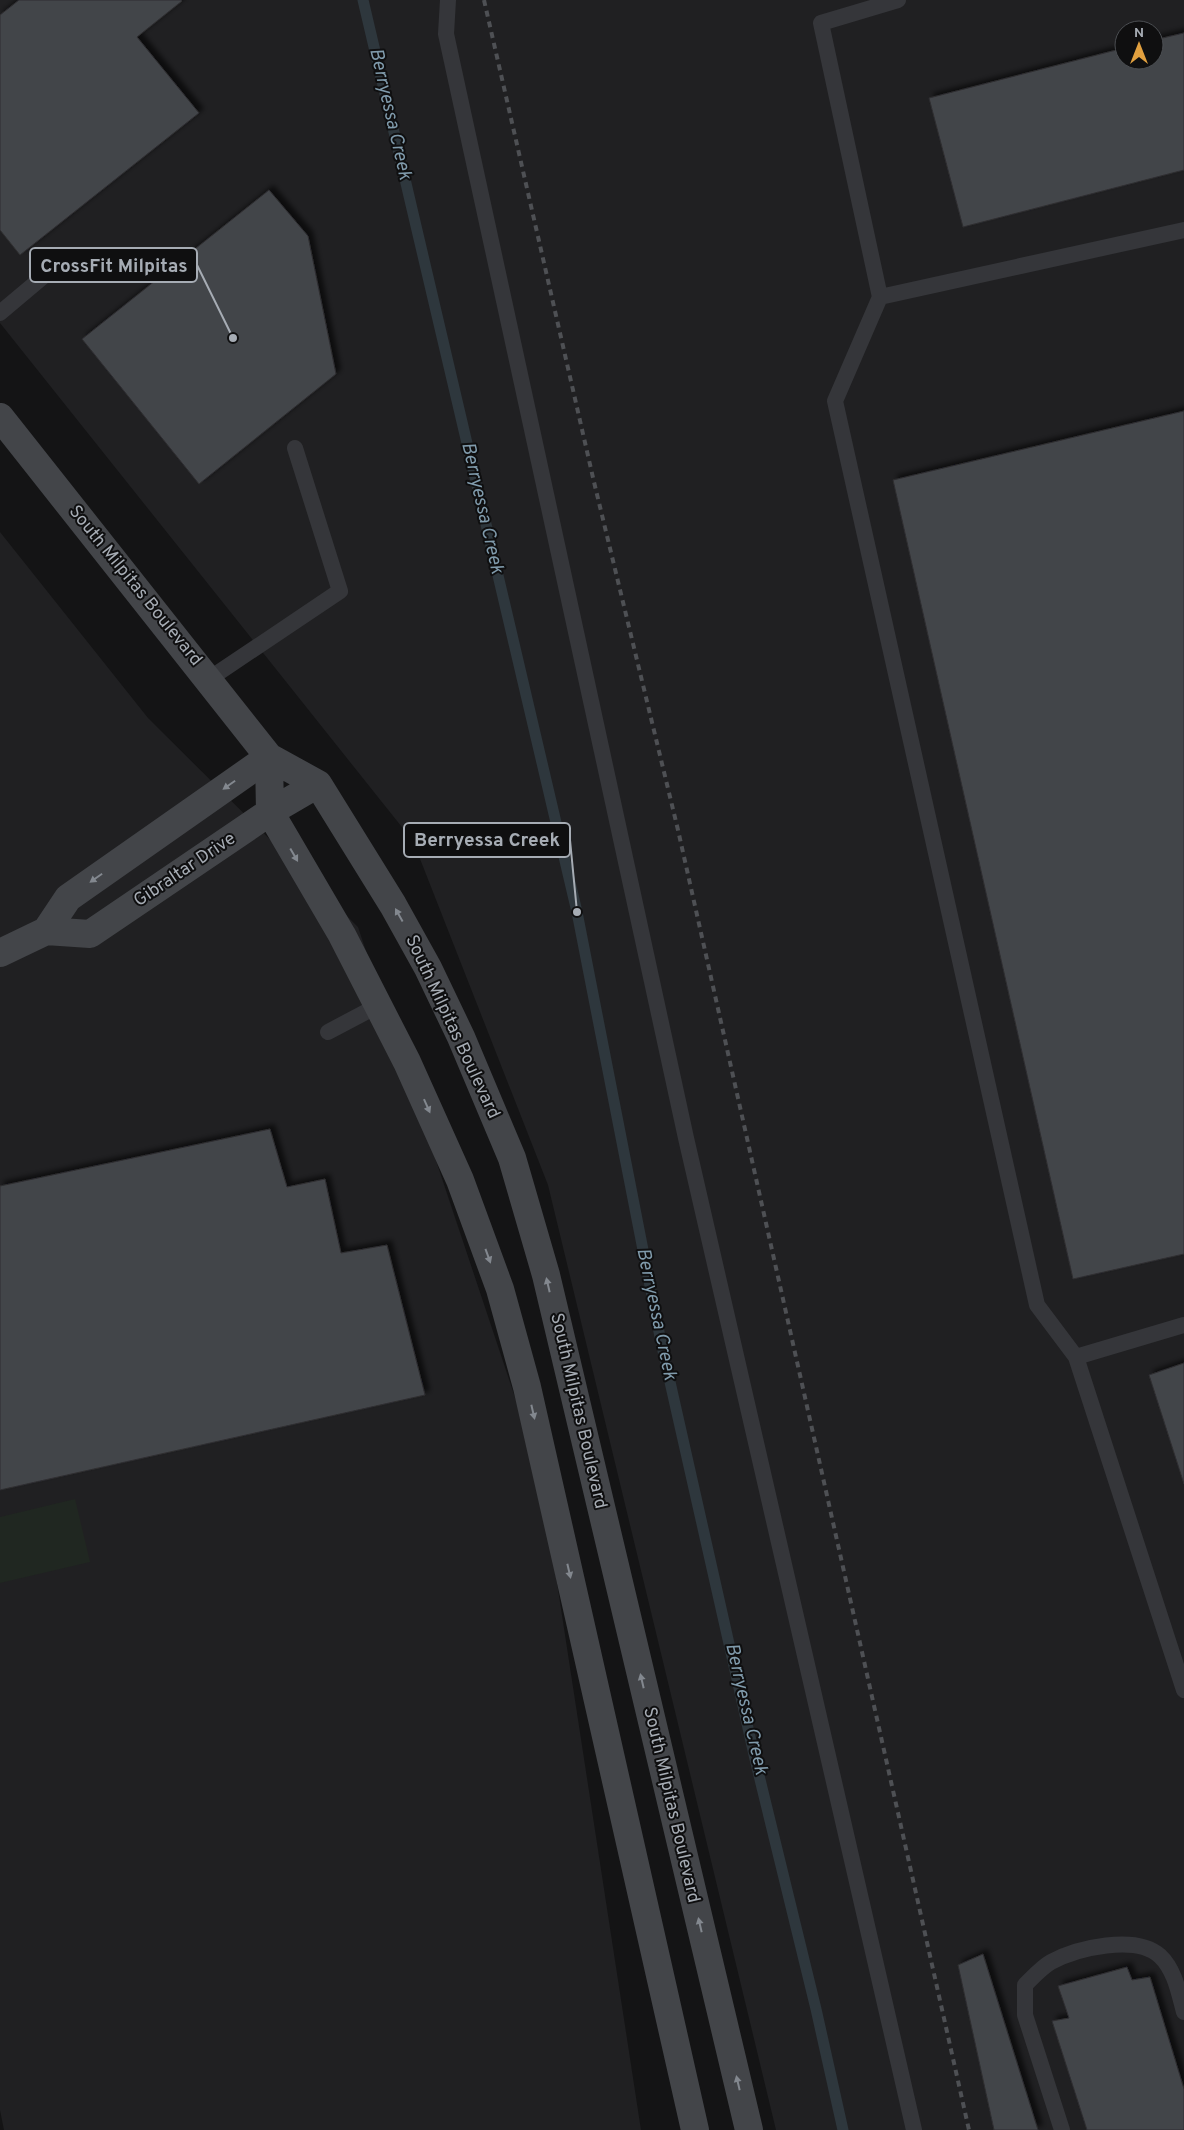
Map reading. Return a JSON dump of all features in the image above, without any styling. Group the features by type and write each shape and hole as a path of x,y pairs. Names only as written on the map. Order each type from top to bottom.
{"main road":[{"name":"South Milpitas Boulevard","path":"0,417 269,757 318,784 393,905 428,968 460,1036 512,1158 546,1275 749,2130"},
{"path":"269,757 270,812 342,935 407,1062 460,1180 500,1289 527,1387 695,2130"},
{"path":"46,931 68,898 269,757"},
{"name":"Gibraltar Drive","path":"0,953 46,931 90,934 270,812 318,784"}],"lane":[{"path":"448,0 446,34 680,1109 914,2130"},
{"path":"898,0 821,22 880,297 836,401 1037,1305 1076,1357 1184,1690"},
{"path":"880,297 1184,230"},
{"path":"0,313 57,265"},
{"path":"209,679 340,591 295,448"},
{"path":"328,1032 379,1005"},
{"path":"1076,1357 1184,1325"},
{"path":"1062,2130 1025,2014 1025,1985 1049,1963 1083,1949 1136,1944 1160,1956 1174,1978 1184,2012"}],"shaded area":[{"path":"0,0 1184,0 1184,2130 776,2130 548,1185 413,841 0,323"},
{"path":"0,532 148,718 358,927 540,1472 641,2130 4,2130 0,2110"},
{"path":"75,1499 90,1562 0,1583 0,1517"}],"building":[{"path":"19,0 181,0 137,37 199,113 20,255 0,230 0,15"},
{"path":"1184,33 1184,170 963,227 929,98 1114,51 1114,70 1164,70 1164,38"},
{"path":"269,190 308,236 336,374 199,484 82,339"},
{"path":"1184,411 1184,1254 1073,1279 893,480"},
{"path":"270,1129 287,1187 325,1179 341,1253 387,1245 425,1395 0,1490 0,1186"},
{"path":"1184,1363 1184,1484 1149,1375"},
{"path":"983,1954 1038,2130 994,2130 958,1965"},
{"path":"1127,1967 1132,1980 1150,1977 1184,2089 1184,2130 1087,2130 1052,2021 1069,2018 1058,1986"}],"waterway":[{"name":"Berryessa Creek","path":"363,0 577,912 661,1342 755,1759 816,2009 843,2130"}],"railway":[{"path":"484,0 594,482 678,830 969,2130"}],"place":[{"name":"CrossFit Milpitas","path":"233,338"},
{"name":"Berryessa Creek","path":"577,912"}]}
